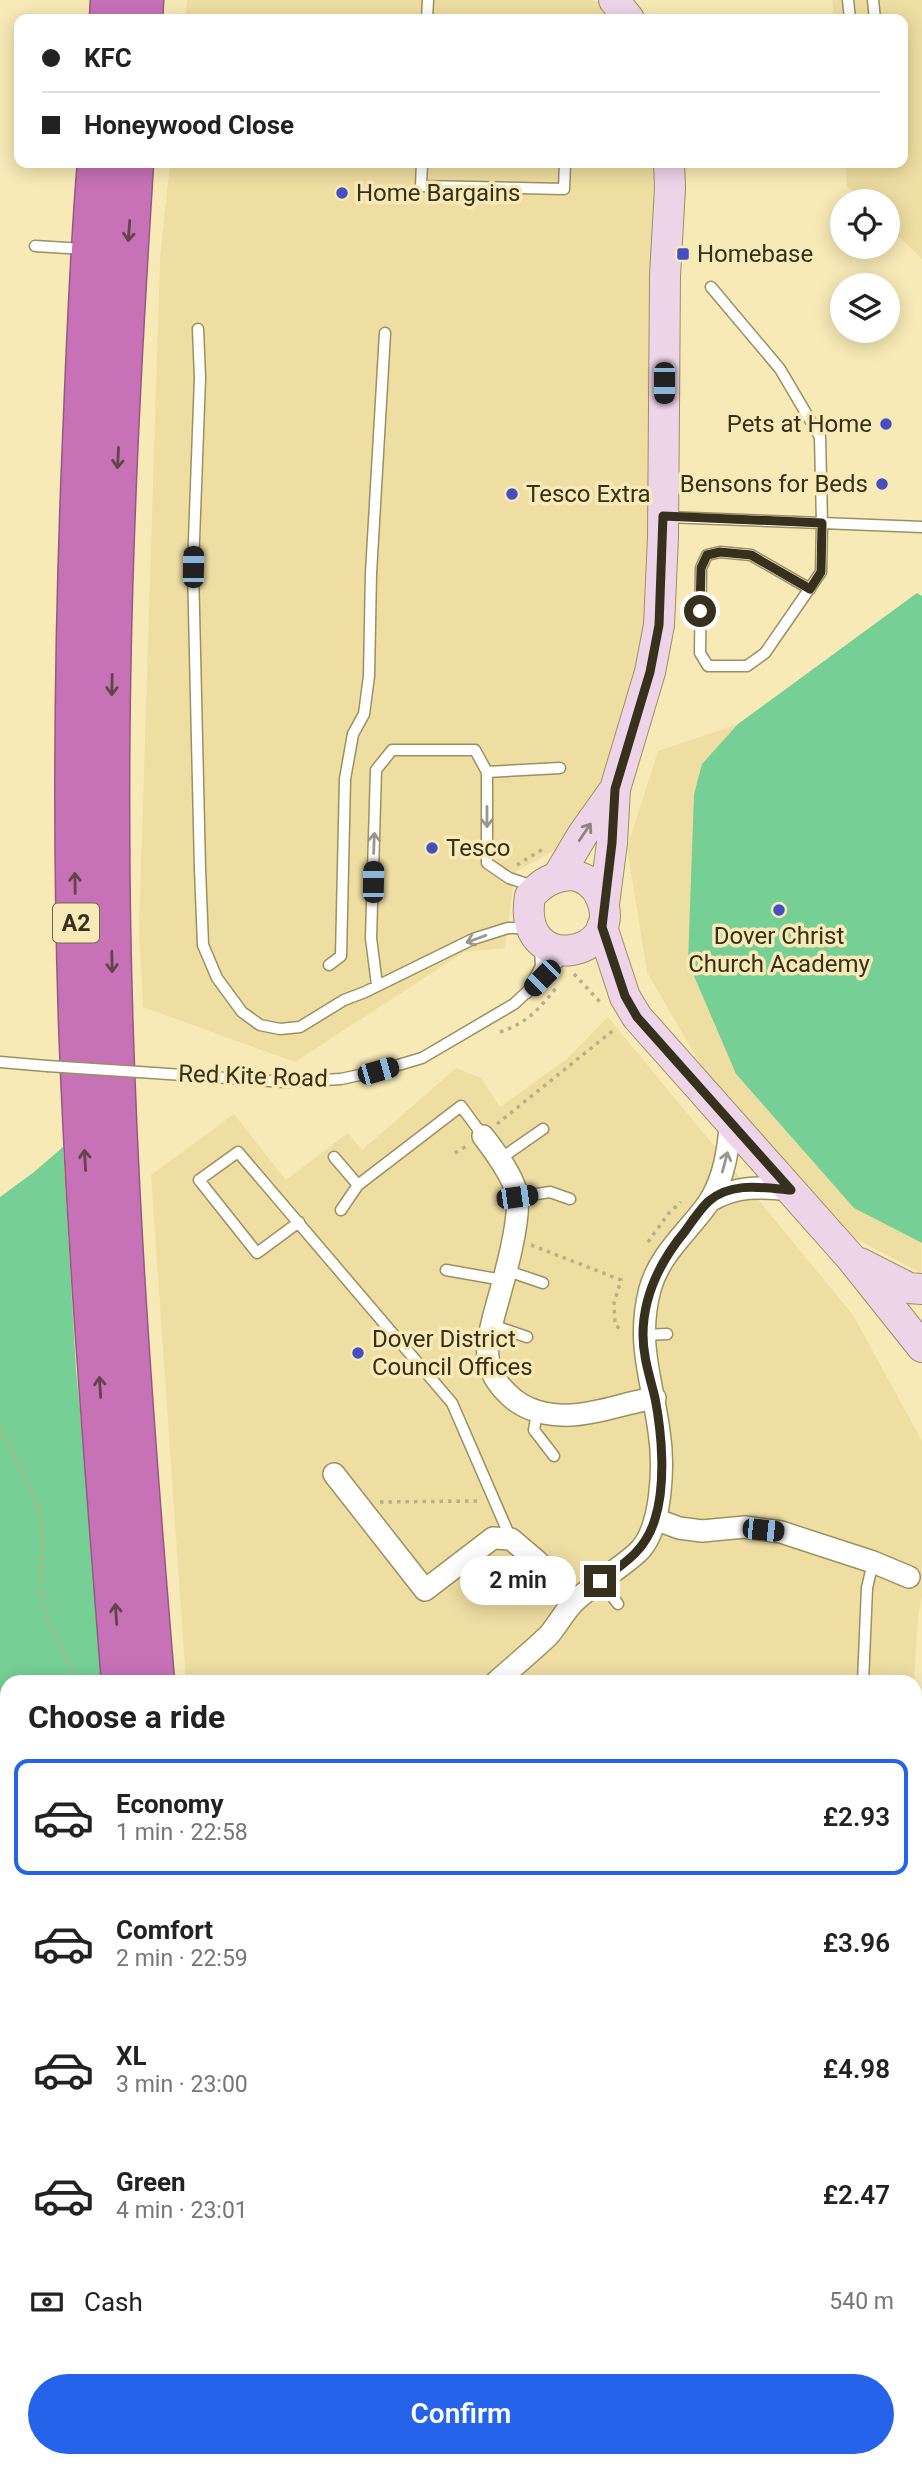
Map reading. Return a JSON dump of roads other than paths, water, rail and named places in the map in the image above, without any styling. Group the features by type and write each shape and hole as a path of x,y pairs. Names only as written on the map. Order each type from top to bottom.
{"highway":[{"name":"A2","path":"97,168 90,249 77,559 74,826 87,1199 121,1675"},
{"name":"A2","path":"134,168 114,559 110,833 120,1199 154,1675"}],"street":[{"path":"570,961 589,944 603,916 615,789 650,672 659,625 669,168"},
{"path":"615,789 548,881 530,896 529,920 538,939 570,961 617,1008 637,1017 850,1258 922,1347"},
{"path":"548,881 573,875 585,878 599,893 617,1008"},
{"path":"504,1675 549,1634 573,1603 639,1551 655,1519 661,1472 660,1437 645,1357 635,1331 651,1286 669,1250 710,1201 727,1161 731,1121"},
{"path":"483,1136 500,1159 515,1187 517,1197 512,1238 492,1325 488,1357 493,1375 513,1399 537,1412 575,1415 654,1398"},
{"path":"710,1201 728,1191 749,1186 791,1190"},
{"path":"850,1258 909,1288 922,1289"},
{"path":"334,1474 425,1590 502,1538 538,1562 573,1603"},
{"path":"655,1519 679,1528 702,1531 745,1527 782,1532 873,1562 909,1577"}],"lane":[{"path":"422,168 422,186 564,189 565,168"},
{"path":"35,246 90,249"},
{"path":"711,287 780,369 820,437 822,523 821,572 810,589 765,653 747,666 708,666 700,653 701,568 707,555 720,552 751,555 810,589"},
{"path":"198,328 200,378 193,567 200,869 206,955 217,978 242,1012 260,1025 280,1029 300,1027 344,1000 473,939 508,928 525,928 538,939 541,952 541,966 527,993"},
{"path":"329,965 341,956 345,779 353,734 364,714 369,676 371,573 385,333"},
{"path":"663,516 922,527"},
{"path":"377,985 371,938 376,770 392,750 475,750 487,772 487,863 509,878 548,881"},
{"path":"487,772 560,768"},
{"name":"Red Kite Road","path":"0,1062 285,1082 341,1079 422,1058 514,1004 570,961"},
{"path":"341,1210 358,1185 461,1106 483,1136"},
{"path":"500,1159 542,1129"},
{"path":"299,1222 257,1253 198,1180 238,1152 299,1222 452,1403 502,1538"},
{"path":"334,1157 358,1185"},
{"path":"517,1197 550,1192 570,1199"},
{"path":"446,1270 504,1275 543,1283"},
{"path":"492,1325 527,1337"},
{"path":"635,1331 667,1334"},
{"path":"537,1412 534,1430 554,1456"},
{"path":"863,1675 867,1588 873,1562"},
{"path":"600,1581 618,1604"}],"place":[{"name":"Home Bargains","path":"342,193"},
{"name":"Homebase","path":"683,254"},
{"name":"Pets at Home","path":"886,424"},
{"name":"Bensons for Beds","path":"882,484"},
{"name":"Tesco Extra","path":"512,494"},
{"name":"Tesco","path":"432,848"},
{"name":"Dover Christ Church Academy","path":"779,910"},
{"name":"Dover District Council Offices","path":"358,1353"}]}
